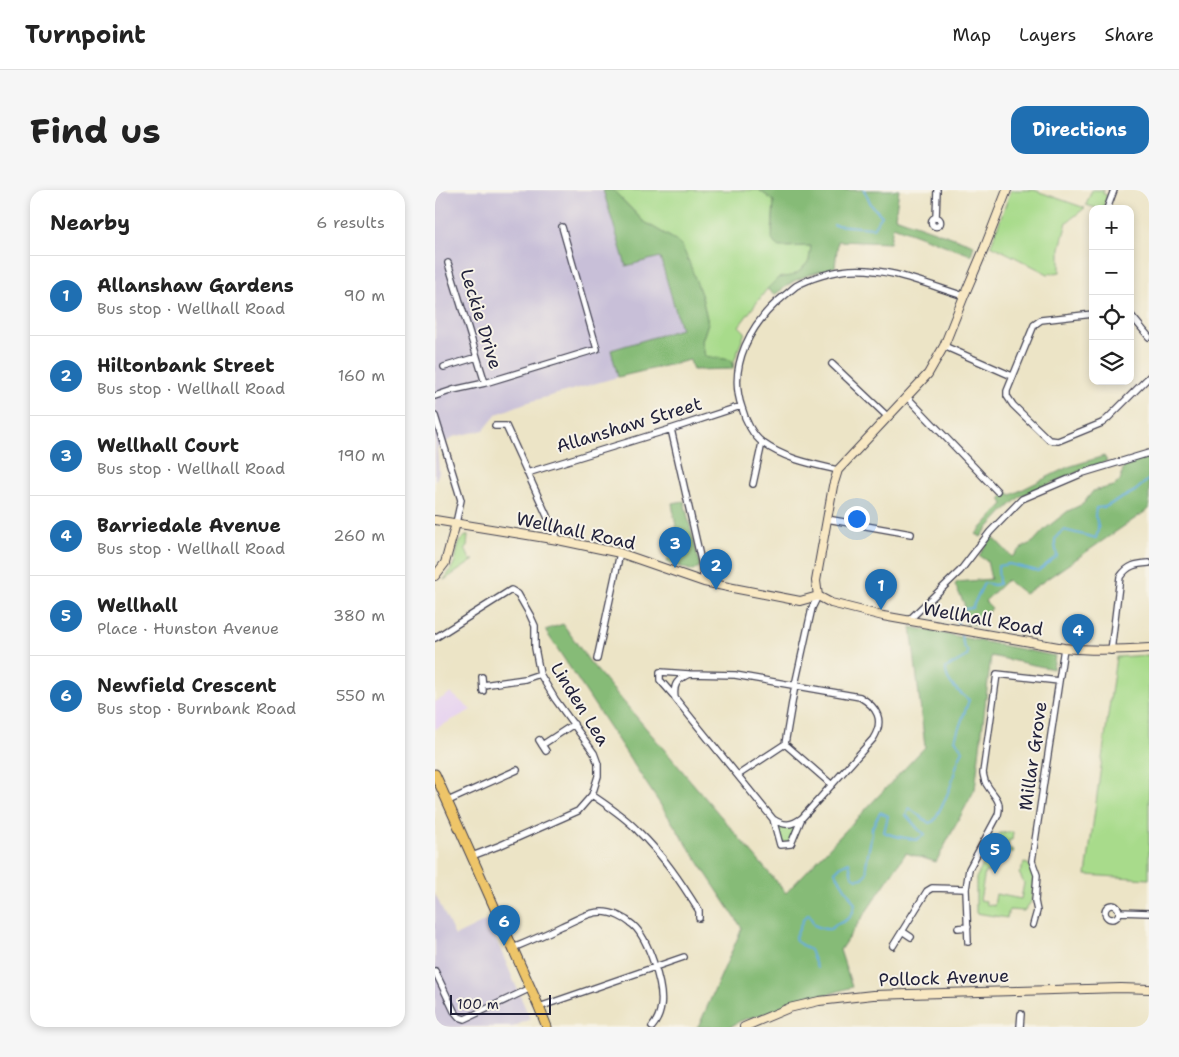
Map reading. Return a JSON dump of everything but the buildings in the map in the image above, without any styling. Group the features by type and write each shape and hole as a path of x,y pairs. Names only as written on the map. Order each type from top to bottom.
{"main road":[{"path":"818,596 816,581 833,486 838,470 928,374 944,346 1007,190"},
{"name":"Wellhall Road","path":"435,520 558,540 620,553 704,582 800,601 818,596 831,603 907,621 1064,648 1111,651 1149,648"},
{"path":"435,576 445,563 455,523"},
{"path":"435,774 547,1027"},
{"name":"Pollock Avenue","path":"744,1027 789,1008 819,1001 873,995 1121,988 1149,989"}],"street":[{"path":"936,218 937,190"},
{"path":"1108,205 1114,190"},
{"path":"435,396 597,349 562,226"},
{"name":"Leckie Drive","path":"448,263 485,383"},
{"path":"838,470 806,463 783,454 762,443 752,430 741,406 737,376 742,355 754,327 772,305 796,286 821,276 847,270 863,269 878,271 914,280 963,296"},
{"path":"1089,314 1037,322 1032,329 1007,391 1009,401 1018,411 1049,440 1058,441 1107,419 1149,377"},
{"path":"1134,319 1149,337"},
{"path":"944,346 1012,376"},
{"path":"444,367 477,357"},
{"path":"832,364 888,417"},
{"path":"907,397 997,491"},
{"name":"Allanshaw Street","path":"527,473 741,406"},
{"path":"435,416 461,500 455,523"},
{"path":"495,426 506,426 558,540"},
{"path":"671,429 704,582"},
{"path":"753,484 762,443"},
{"path":"907,621 960,570 990,532 1022,498 1083,473 1149,453"},
{"path":"827,519 911,534"},
{"path":"597,659 620,553"},
{"path":"1111,651 1120,577 1129,566 1149,563"},
{"name":"Linden Lea","path":"435,638 511,590 518,594 535,626 535,648 539,674 594,752 598,776 592,795"},
{"path":"738,776 785,744 811,608 818,596"},
{"name":"Millar Grove","path":"1033,926 1037,911 1035,901 1037,875 1032,861 1064,648"},
{"path":"660,672 689,674 735,674 860,697 869,702 875,709 879,726 877,733 802,818 795,823 787,825 779,823 773,819 660,680 660,672"},
{"path":"482,677 483,688 539,674"},
{"path":"675,698 674,690 676,683 689,674"},
{"path":"968,942 966,889 969,869 1000,809 999,803 985,784 983,773 997,674 1059,681"},
{"path":"542,746 574,724"},
{"path":"785,744 832,785"},
{"path":"448,801 517,770"},
{"path":"472,856 578,810 592,795 613,809 656,850 676,874 699,911 699,918"},
{"path":"773,819 780,845 791,844 802,818"},
{"path":"893,946 927,891 933,888 966,889"},
{"path":"513,948 587,915 602,912 622,917 634,925 644,938 659,978 661,1006 659,1016 652,1027"},
{"path":"1119,912 1149,913"},
{"path":"958,928 968,927"},
{"path":"902,931 911,937"},
{"path":"539,1007 684,957"},
{"path":"435,971 454,1011 459,1017 465,1019 531,988"},
{"path":"1020,1027 1021,1014"}],"shaded area":[{"path":"435,190 603,190 626,265 660,257 681,329 611,350 618,377 525,403 497,414 484,430 453,437 437,449 439,472 435,482"},
{"path":"451,693 471,710 435,729 435,702"},
{"path":"435,894 455,936 488,920 530,1019 513,1027 435,1027"}],"green space":[{"path":"603,190 613,190 643,221 677,241 682,246 702,297 708,323 702,341 705,356 731,360 733,369 693,370 690,360 618,377 611,350 681,329 660,257 626,266"},
{"path":"613,190 759,190 774,201 772,232 783,247 811,246 809,261 799,272 791,276 778,278 767,289 739,326 745,332 733,369 731,360 705,357 702,341 708,323 702,297 677,241 644,222"},
{"path":"759,190 899,190 895,217 974,245 971,255 893,226 890,243 838,241 835,267 794,281 774,295 767,289 778,278 791,276 799,272 809,261 811,246 779,247 774,243 772,239 774,201"},
{"path":"1011,190 1034,190 1085,208 1067,222 1060,248 1060,272 1048,274 991,245"},
{"path":"1092,190 1104,190 1103,194 1107,195 1104,205 1086,205"},
{"path":"1104,456 1107,461 1021,496 1003,512 981,537 976,534 1003,504 1000,499 1007,492 1011,495 1068,467"},
{"path":"1149,457 1149,509 1025,594 1007,580 985,601 992,608 978,625 966,624 964,603 955,585 957,582 991,579 987,561 979,556 992,536 1012,557 1023,547 1033,542 1045,529 1068,511 1083,504 1093,491 1114,486 1120,481 1124,465"},
{"path":"684,501 700,566 693,571 667,562 677,533 672,503"},
{"path":"468,535 467,548 465,548 470,560 474,560 444,580 455,561 460,543"},
{"path":"563,624 589,661 786,893 925,747 911,627 1055,656 1053,669 991,656 975,789 936,862 906,853 840,950 852,987 740,1021 730,1027 697,1027 742,928 545,630"},
{"path":"1149,655 1149,879 1086,875 1116,657"},
{"path":"780,826 794,827 789,842 781,843 778,828"},
{"path":"1013,832 1008,848 1014,850 1013,853 1010,853 1010,850 1004,849 1005,845 996,844 991,872 985,872 980,900 994,906 996,894 1021,899 1024,883 1019,873 1024,863 1028,864 1035,874 1031,902 1024,911 1009,910 1007,918 976,913 976,878 1000,833"}],"waterway":[{"path":"834,225 873,228 882,216 872,206 864,190"},
{"path":"959,627 955,614 958,610 972,608 984,583 999,584 998,566 1009,564 1038,571 1057,556 1056,538 1064,530 1096,538 1098,532 1095,516 1096,508 1105,507 1135,491 1149,479"},
{"path":"817,968 810,950 797,942 795,938 804,918 809,914 814,925 828,929 845,921 852,915 855,904 835,872 849,862 852,876 857,879 863,878 867,872 866,865 872,828 880,812 888,816 884,832 888,834 916,840 925,834 906,815 909,808 929,823 934,821 951,785 957,763 963,751 955,739 969,700 953,686 946,673 946,668 967,656 968,651 964,647 960,631"}],"place":[{"name":"Wellhall Court","path":"675,568"},
{"name":"Hiltonbank Street","path":"716,590"},
{"name":"Allanshaw Gardens","path":"881,610"},
{"name":"Barriedale Avenue","path":"1078,655"},
{"name":"Wellhall","path":"995,874"},
{"name":"Newfield Crescent","path":"504,946"}]}
